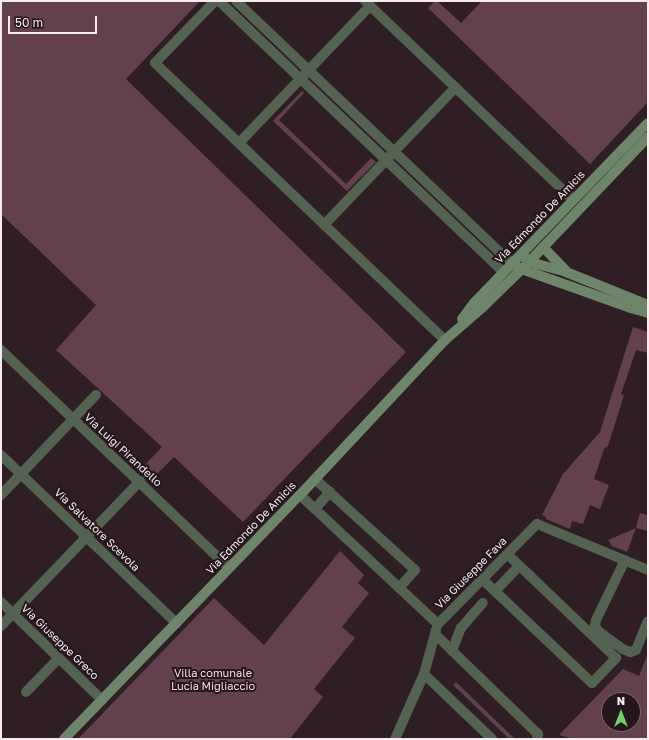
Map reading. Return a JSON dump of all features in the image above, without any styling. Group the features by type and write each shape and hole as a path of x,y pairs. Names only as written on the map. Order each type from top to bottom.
{"main road":[{"name":"Via Edmondo De Amicis","path":"452,332 474,303 648,123"},
{"name":"Via Edmondo De Amicis","path":"64,739 300,495 444,340 483,307 521,270 648,137"},
{"path":"543,247 566,272"},
{"path":"520,256 530,261 566,272 648,305"},
{"path":"512,264 521,270 648,313"}],"street":[{"path":"215,1 155,63 444,340"},
{"path":"219,1 504,272"},
{"path":"236,1 512,264"},
{"path":"239,143 301,79 367,4 573,200"},
{"path":"324,224 455,88"},
{"name":"Via Luigi Pirandello","path":"1,350 140,481 228,568"},
{"path":"1,495 74,420 96,395"},
{"name":"Via Salvatore Scevola","path":"1,455 176,623"},
{"path":"315,479 415,570 399,588"},
{"path":"1,626 140,481"},
{"path":"315,509 330,492"},
{"name":"Via Giuseppe Fava","path":"300,495 438,624 537,524 648,570"},
{"path":"482,579 592,683 616,658 507,554"},
{"path":"625,560 596,620 595,626 598,631 623,649 630,652 636,650 648,621"},
{"path":"495,591 519,566"},
{"name":"Via Giuseppe Greco","path":"1,602 102,700"},
{"path":"452,651 461,628 483,603"},
{"path":"395,739 424,674 438,624"},
{"path":"435,634 538,734 537,739"},
{"path":"26,692 59,658"},
{"path":"424,674 492,739"}],"green space":[{"path":"1,1 200,1 126,79 406,352 243,522 174,457 152,479 141,469 162,447 56,350 96,305 1,214"},
{"path":"435,1 437,1 461,23 482,1 648,1 648,102 590,164 428,8"},
{"path":"302,91 304,93 279,120 346,184 371,158 376,162 347,191 273,121"},
{"path":"633,327 648,332 648,353 636,350 621,394 624,395 608,446 604,449 594,479 609,485 600,509 590,505 583,524 572,521 570,529 546,519 545,516 542,515 563,474 600,432"},
{"path":"640,513 648,515 648,531 636,528"},
{"path":"636,528 627,552 612,546 608,540"},
{"name":"Villa comunale Lucia Migliaccio","path":"340,551 364,575 358,583 369,593 342,627 355,638 314,689 323,697 290,739 78,739 214,598 264,645"},
{"path":"648,653 648,739 574,739 559,735 623,669 639,676"},
{"path":"456,682 515,739 509,739 453,685"}]}
